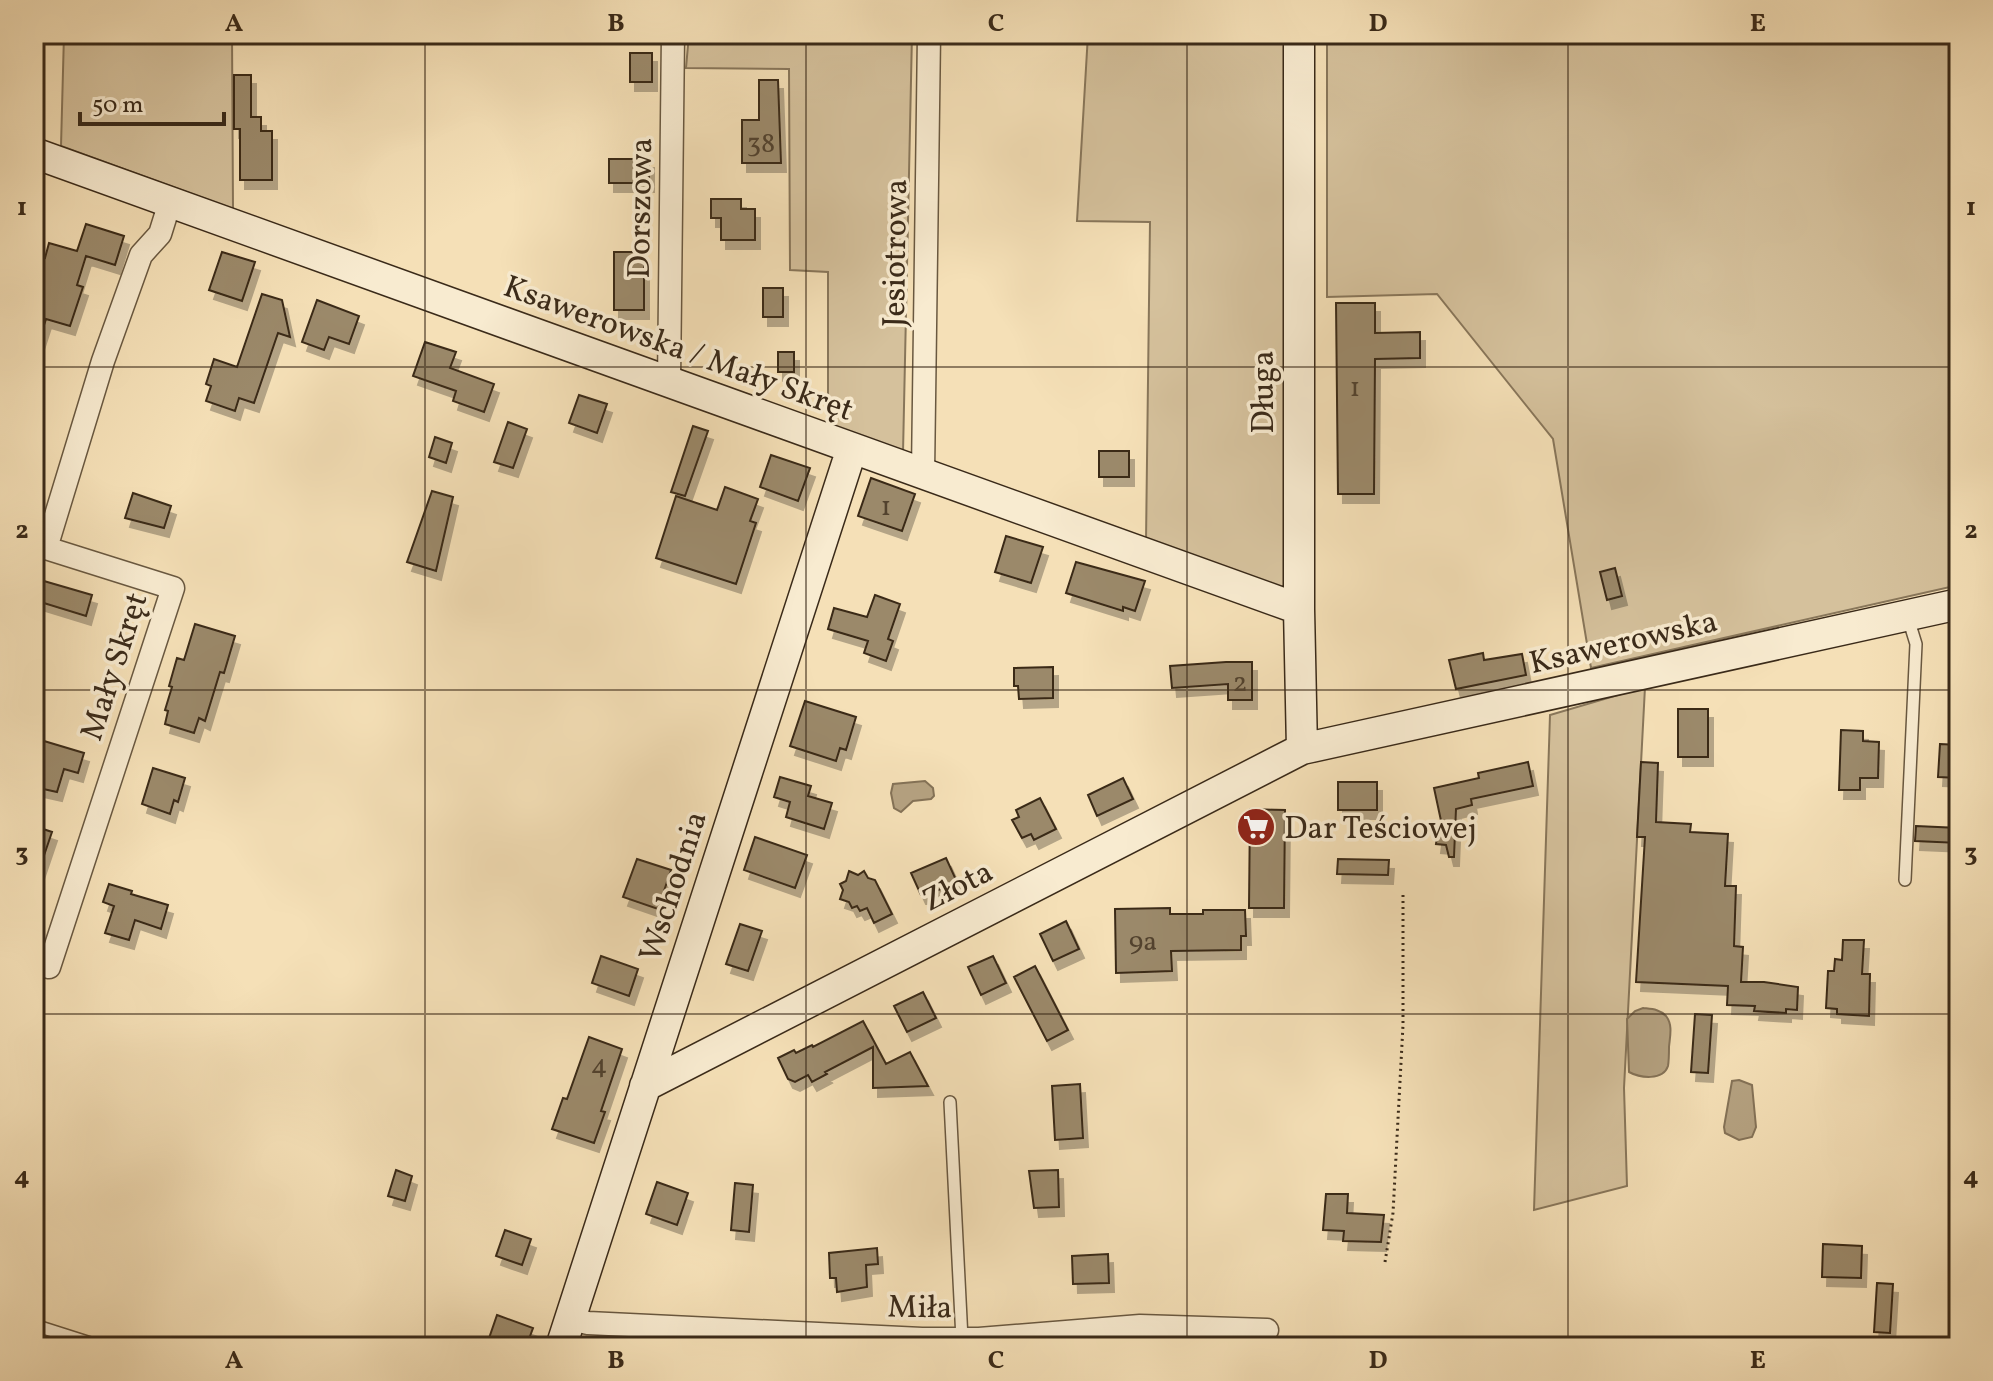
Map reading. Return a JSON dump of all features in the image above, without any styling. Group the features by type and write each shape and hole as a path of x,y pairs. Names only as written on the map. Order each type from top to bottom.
{"street":[{"name":"Dorszowa","path":"669,382 673,34"},
{"name":"Jesiotrowa","path":"923,473 929,34"},
{"name":"Długa","path":"1299,34 1299,609 1302,749"},
{"name":"Ksawerowska / Mały Skręt","path":"34,153 1299,609"},
{"name":"Mały Skręt","path":"49,967 173,588 46,548 103,361 141,255 160,234 170,202"},
{"name":"Wschodnia","path":"566,1333 852,448"},
{"name":"Ksawerowska","path":"1302,749 1959,604"},
{"name":"Złota","path":"645,1086 1302,749"},
{"name":"Miła","path":"566,1333 588,1323 962,1339 1140,1326 1267,1330"}],"lane":[{"path":"1905,880 1916,644 1907,615"},
{"path":"950,1102 962,1339"},
{"path":"34,1325 103,1347"}],"path":[{"path":"1385,1262 1393,1213 1403,1025 1403,891"}],"shaded area":[{"path":"64,34 232,34 233,209 61,146"},
{"path":"689,34 912,34 903,453 828,424 828,272 790,270 789,69 686,68"},
{"path":"1088,34 1287,34 1286,592 1146,541 1150,222 1077,221"},
{"path":"1327,34 1959,34 1959,585 1591,668 1553,439 1437,294 1327,297"},
{"path":"1645,687 1624,1088 1627,1186 1534,1210 1550,715"},
{"path":"925,781 933,788 934,796 931,799 913,801 901,812 894,808 893,784"},
{"path":"1643,1008 1661,1012 1670,1023 1668,1066 1656,1076 1645,1077 1629,1072 1627,1019"},
{"path":"1732,1081 1752,1085 1756,1127 1752,1137 1739,1140 1725,1133 1724,1127"}],"building":[{"path":"630,53 652,53 652,82 630,82"},
{"path":"234,75 251,75 251,117 261,117 261,131 272,131 272,180 240,180 240,129 234,129"},
{"path":"759,80 778,80 781,163 742,163 742,120 759,120"},
{"path":"609,159 649,159 649,183 609,183"},
{"path":"711,199 741,199 741,209 755,209 755,240 721,240 721,218 711,218"},
{"path":"86,224 124,236 115,265 86,256 77,285 83,287 70,326 46,319 37,347 34,347 34,254 45,258 49,243 77,251"},
{"path":"222,252 255,262 242,301 209,290"},
{"path":"614,252 644,252 644,310 614,310"},
{"path":"763,288 783,288 783,317 763,317"},
{"path":"262,294 282,300 290,337 278,333 254,403 239,398 235,411 206,401 211,386 206,384 214,359 237,367"},
{"path":"317,300 359,316 349,344 329,337 324,350 302,342"},
{"path":"1336,303 1375,303 1375,333 1420,332 1420,358 1375,359 1374,494 1338,494"},
{"path":"425,342 456,352 450,368 494,384 484,412 453,401 456,391 413,376"},
{"path":"778,352 794,352 794,372 778,372"},
{"path":"579,395 607,404 597,433 569,423"},
{"path":"508,422 527,429 513,468 494,462"},
{"path":"693,426 708,431 685,496 671,492"},
{"path":"435,437 452,443 446,463 429,457"},
{"path":"1099,451 1129,451 1129,477 1099,477"},
{"path":"771,455 810,468 798,501 760,487"},
{"path":"871,478 915,494 902,531 858,516"},
{"path":"725,487 758,499 750,521 756,523 736,584 656,558 676,496 717,510"},
{"path":"432,491 453,497 436,571 407,562"},
{"path":"133,493 171,506 164,528 125,518"},
{"path":"1006,536 1043,547 1031,583 995,572"},
{"path":"1076,562 1145,581 1135,611 1123,607 1123,611 1066,593"},
{"path":"1615,568 1622,596 1607,600 1600,572"},
{"path":"37,579 92,595 86,616 34,600"},
{"path":"875,595 900,604 888,639 893,641 886,661 864,653 868,641 828,629 834,608 867,617"},
{"path":"195,624 235,636 205,721 199,718 194,733 165,724 168,711 165,710 177,658 184,660"},
{"path":"1483,653 1484,660 1522,654 1526,675 1456,689 1449,660"},
{"path":"1252,662 1252,700 1228,700 1228,684 1172,688 1170,666"},
{"path":"1053,667 1053,698 1019,699 1018,686 1014,686 1014,668"},
{"path":"805,701 856,717 846,750 840,748 836,761 790,746"},
{"path":"1678,709 1708,709 1708,757 1678,757"},
{"path":"1841,730 1863,731 1863,741 1879,742 1878,778 1860,778 1860,790 1839,790"},
{"path":"34,738 84,753 78,773 64,769 57,792 34,787"},
{"path":"1940,744 1959,745 1959,778 1938,777"},
{"path":"1528,762 1533,786 1471,799 1472,805 1456,809 1454,857 1449,857 1446,845 1436,844 1438,829 1443,830 1434,788 1479,778 1478,773"},
{"path":"1641,762 1658,763 1656,822 1691,824 1690,832 1728,834 1725,886 1736,886 1734,946 1743,947 1741,982 1798,987 1797,1010 1786,1009 1786,1013 1754,1011 1755,1006 1727,1005 1728,986 1636,982 1645,837 1637,837"},
{"path":"153,768 185,778 178,802 174,800 170,814 142,804"},
{"path":"780,777 811,786 808,796 832,803 824,829 786,817 790,802 774,797"},
{"path":"1123,778 1133,799 1097,816 1088,795"},
{"path":"1338,782 1377,782 1377,810 1338,810"},
{"path":"1040,798 1056,829 1034,840 1031,834 1022,838 1012,820 1019,817 1016,810"},
{"path":"1250,809 1285,810 1284,908 1249,908"},
{"path":"34,826 52,832 37,876 34,876"},
{"path":"1916,826 1959,828 1959,843 1915,841"},
{"path":"755,837 807,855 795,888 744,870"},
{"path":"946,858 957,882 921,895 911,873"},
{"path":"637,859 671,870 658,909 623,897"},
{"path":"1338,859 1389,860 1388,875 1337,874"},
{"path":"849,871 858,875 864,871 868,878 875,880 892,914 874,923 867,908 860,911 857,906 852,908 849,902 840,899 843,890 840,884 846,881"},
{"path":"109,884 168,905 161,929 135,920 129,940 105,933 114,906 103,902"},
{"path":"1170,908 1170,914 1245,910 1246,936 1241,936 1241,950 1171,951 1172,971 1116,973 1115,909"},
{"path":"1066,921 1079,949 1053,961 1040,934"},
{"path":"740,924 762,931 748,971 726,964"},
{"path":"1843,940 1864,940 1862,974 1870,974 1869,1016 1837,1014 1837,1009 1826,1008 1828,971 1834,971 1835,959 1842,960"},
{"path":"601,956 638,969 629,996 592,983"},
{"path":"993,956 1006,983 981,995 968,967"},
{"path":"1035,966 1068,1030 1047,1041 1014,977"},
{"path":"923,992 936,1018 907,1032 894,1006"},
{"path":"1695,1014 1712,1015 1708,1073 1691,1072"},
{"path":"863,1021 886,1064 910,1052 928,1086 873,1088 873,1047 812,1082 808,1075 795,1082 788,1079 778,1058 794,1050 796,1053 813,1047"},
{"path":"589,1037 622,1049 601,1111 605,1112 594,1143 552,1129 563,1098 567,1099"},
{"path":"1080,1084 1083,1138 1055,1140 1052,1086"},
{"path":"396,1170 412,1176 405,1201 388,1196"},
{"path":"1058,1170 1059,1207 1034,1208 1029,1171"},
{"path":"657,1182 688,1193 677,1225 646,1214"},
{"path":"735,1183 753,1185 749,1232 731,1230"},
{"path":"1326,1194 1348,1194 1347,1213 1384,1215 1381,1242 1343,1241 1344,1231 1323,1230"},
{"path":"505,1230 531,1239 522,1265 496,1256"},
{"path":"1823,1244 1862,1246 1861,1278 1822,1277"},
{"path":"877,1248 878,1264 866,1265 867,1287 837,1292 836,1278 830,1278 829,1253"},
{"path":"1108,1254 1109,1283 1073,1284 1072,1256"},
{"path":"1877,1283 1893,1284 1890,1333 1874,1332"},
{"path":"497,1315 533,1328 526,1347 486,1347"}],"place":[{"name":"Dar Teściowej","path":"1256,827"}]}
